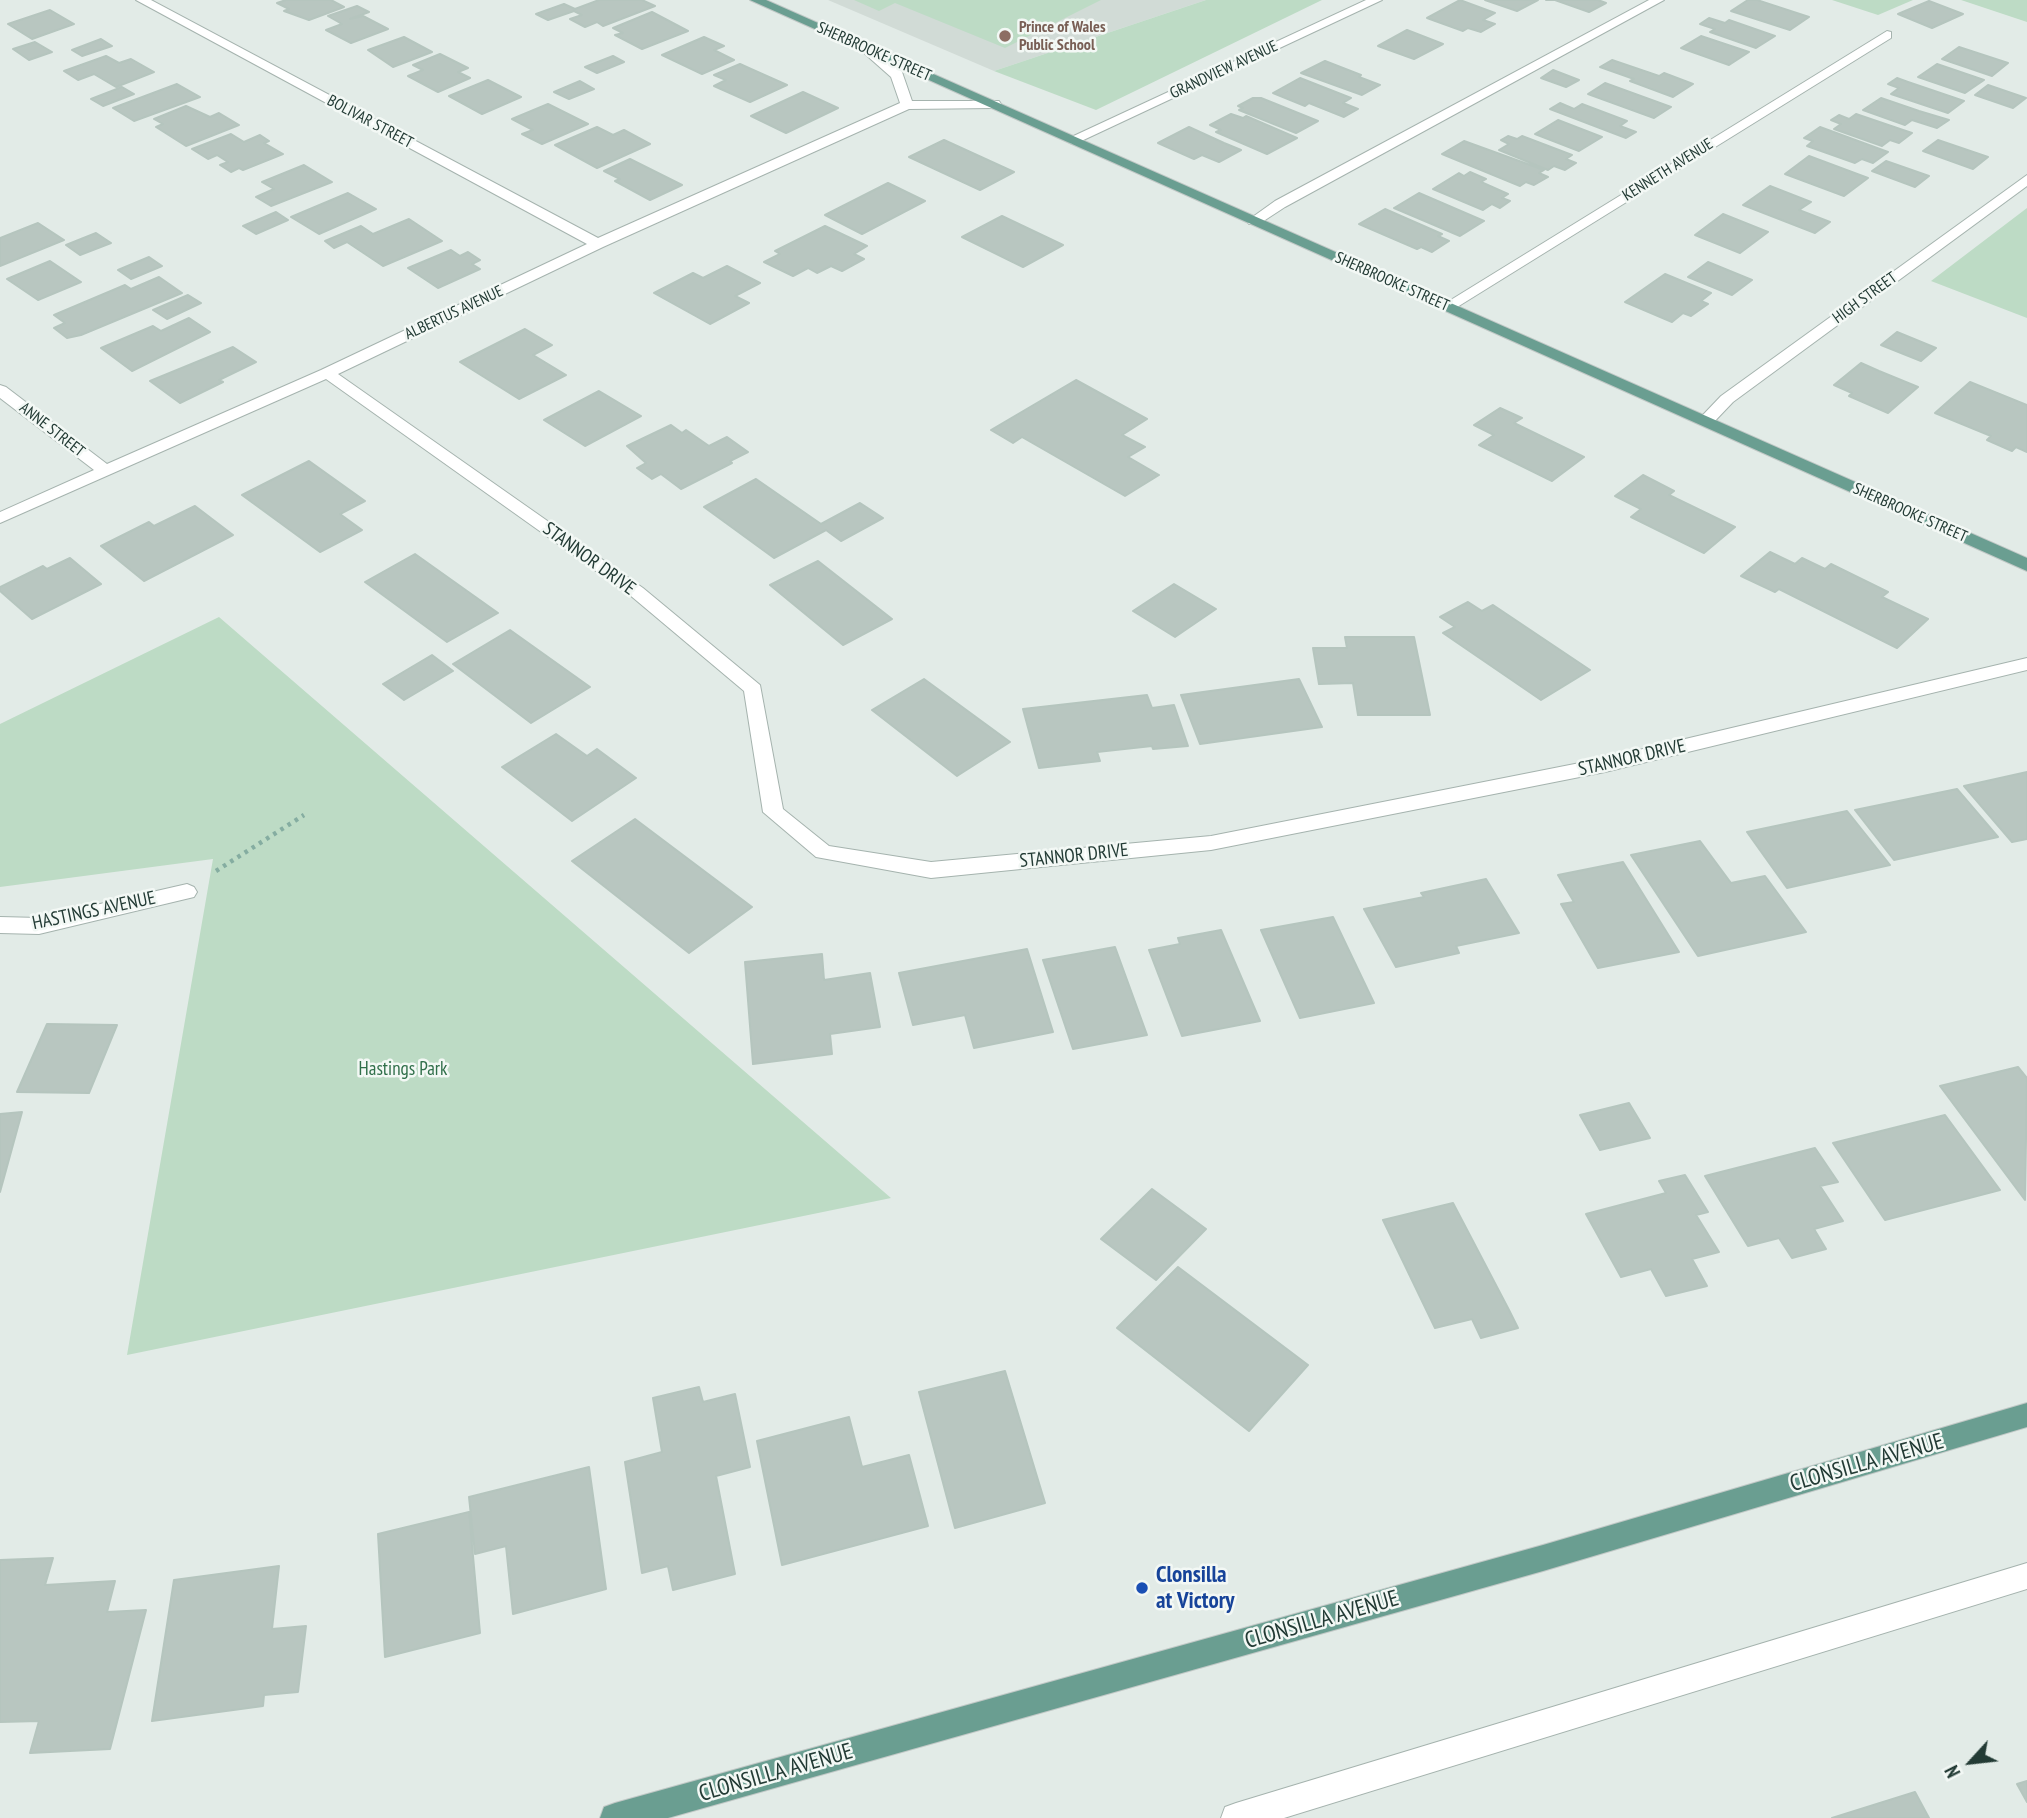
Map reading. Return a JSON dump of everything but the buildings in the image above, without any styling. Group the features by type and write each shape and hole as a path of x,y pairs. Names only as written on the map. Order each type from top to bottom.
{"main road":[{"name":"SHERBROOKE STREET","path":"756,0 2027,565"},
{"name":"CLONSILLA AVENUE","path":"615,1818 655,1813 1530,1562 2027,1415"}],"street":[{"name":"BOLIVAR STREET","path":"142,0 598,244"},
{"name":"GRANDVIEW AVENUE","path":"1072,140 1376,0"},
{"path":"1254,220 1658,0"},
{"name":"KENNETH AVENUE","path":"1449,306 1887,34"},
{"path":"869,51 897,75 906,104"},
{"name":"ALBERTUS AVENUE","path":"0,518 327,373 598,244 906,104 994,104"},
{"name":"HIGH STREET","path":"1706,421 1727,399 2027,179"},
{"name":"STANNOR DRIVE","path":"327,373 637,592 753,689 773,812 823,852 931,870 1211,843 1605,765 2027,664"},
{"name":"ANNE STREET","path":"0,390 104,470"},
{"name":"HASTINGS AVENUE","path":"0,925 39,926 187,892"},
{"path":"1236,1818 2027,1576"}],"path":[{"path":"187,892 239,855 304,815"}],"shaded area":[{"name":"Prince of Wales Public School","path":"828,0 1206,0 994,71"}],"green space":[{"path":"854,0 1101,0 1005,48 895,3 879,11"},
{"path":"1206,0 1322,0 1096,110 994,71"},
{"path":"1832,0 1913,0 1878,15"},
{"path":"1961,0 2027,0 2027,22"},
{"path":"2027,208 2027,318 1931,281"},
{"name":"Hastings Park","path":"219,617 891,1198 127,1355 213,859 0,887 0,724"}],"place":[{"name":"Prince of Wales Public School","path":"1005,36"},
{"name":"Clonsilla at Victory","path":"1142,1588"}]}
